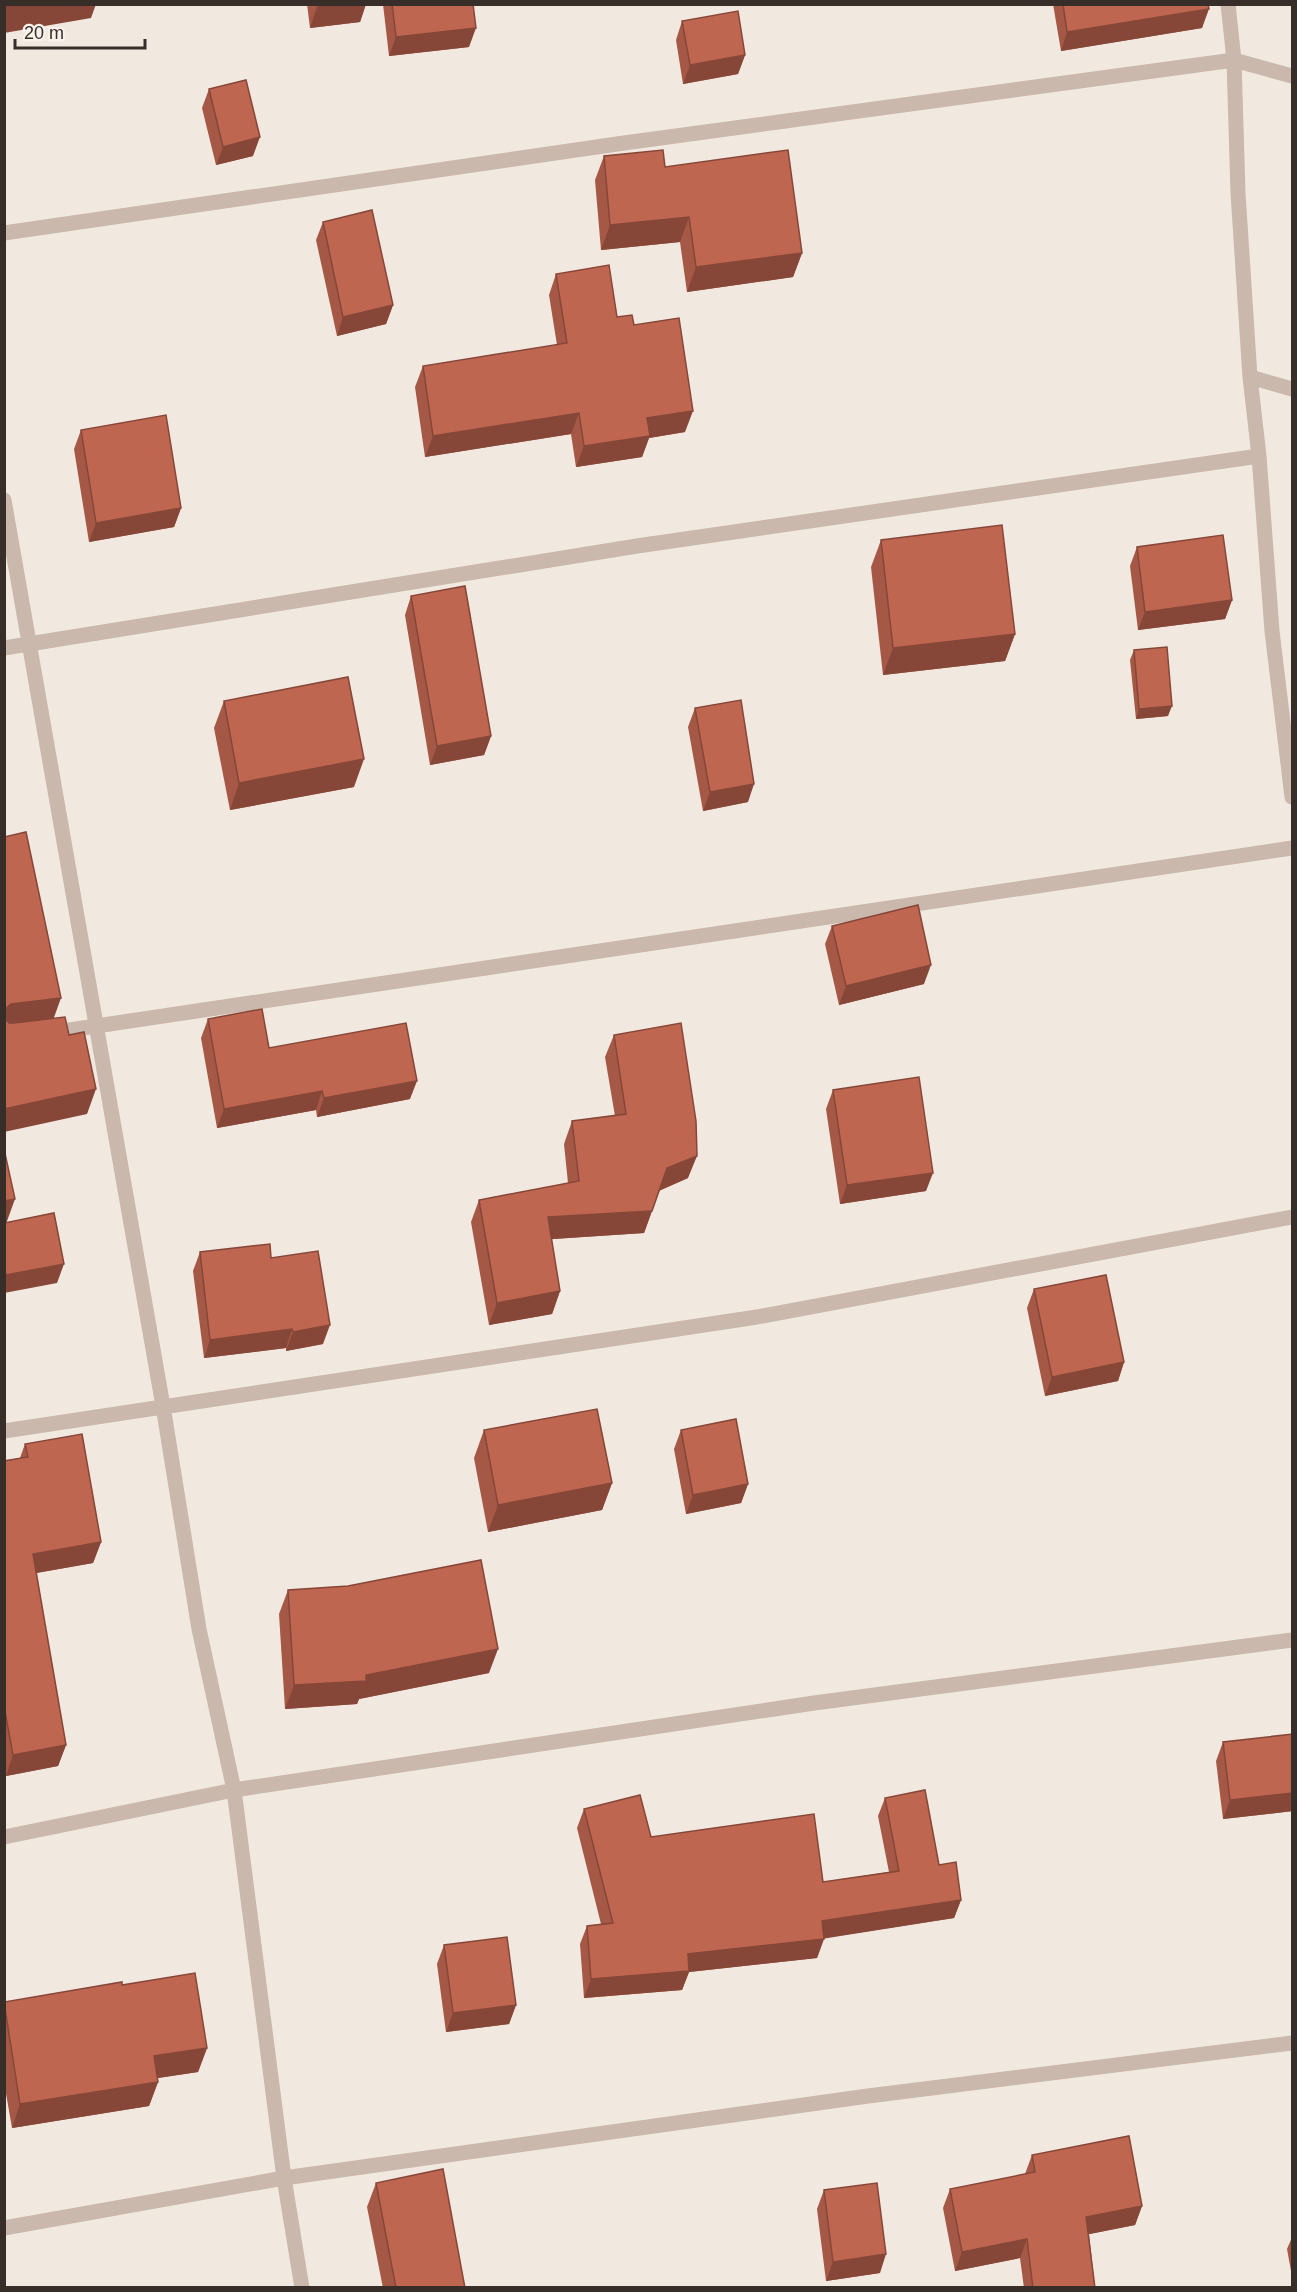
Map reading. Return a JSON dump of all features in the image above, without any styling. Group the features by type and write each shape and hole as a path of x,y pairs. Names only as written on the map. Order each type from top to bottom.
{"street":[{"path":"1228,4 1234,60 1238,193 1250,377 1259,456 1272,631 1287,719 1293,797"},
{"path":"4,233 624,143 1234,60 1293,76"},
{"path":"1250,377 1293,389"},
{"path":"4,648 637,546 1259,456"},
{"path":"4,500 164,1406 199,1629 234,1790 284,2178 302,2288"},
{"path":"39,1034 1293,849"},
{"path":"4,1431 757,1317 1293,1217"},
{"path":"4,1836 234,1790 826,1701 1293,1640"},
{"path":"4,2228 284,2178 868,2096 1293,2043"}],"building":[{"path":"6,4 22,4 6,7"},
{"path":"392,4 473,4 476,28 396,37"},
{"path":"1063,4 1208,4 1209,9 1067,32"},
{"path":"738,11 745,55 690,65 682,21"},
{"path":"246,80 260,137 223,147 209,89"},
{"path":"663,150 665,167 788,150 802,253 696,267 689,217 610,225 604,156"},
{"path":"372,210 393,305 343,317 323,222"},
{"path":"609,265 617,317 632,315 634,325 679,318 693,411 647,418 650,436 584,446 579,413 433,436 423,366 567,343 556,274"},
{"path":"166,415 181,508 96,523 81,430"},
{"path":"1002,525 1015,634 893,648 881,540"},
{"path":"1223,535 1232,600 1145,612 1137,547"},
{"path":"465,586 491,736 437,746 411,596"},
{"path":"1167,647 1172,706 1139,709 1134,650"},
{"path":"348,677 364,759 239,783 224,701"},
{"path":"741,700 754,784 710,792 695,708"},
{"path":"26,832 61,998 11,1004 4,1010 4,837"},
{"path":"918,905 931,965 846,986 832,926"},
{"path":"262,1009 269,1048 406,1023 417,1081 324,1098 322,1091 224,1109 208,1019"},
{"path":"4,1017 9,1023 14,1023 65,1017 69,1035 84,1032 96,1089 4,1109"},
{"path":"681,1023 696,1121 697,1156 667,1168 652,1211 548,1217 560,1291 497,1303 479,1200 579,1181 572,1121 626,1114 614,1035"},
{"path":"919,1077 933,1173 847,1185 833,1090"},
{"path":"4,1149 15,1199 4,1201"},
{"path":"54,1213 64,1264 6,1275 4,1223"},
{"path":"270,1244 271,1258 318,1251 330,1325 293,1332 292,1329 210,1340 200,1252"},
{"path":"1106,1275 1124,1362 1052,1377 1034,1289"},
{"path":"597,1409 612,1483 498,1505 484,1430"},
{"path":"736,1419 748,1484 693,1495 681,1430"},
{"path":"82,1434 101,1542 33,1554 66,1745 13,1755 4,1706 4,1461 28,1457 25,1444"},
{"path":"481,1560 498,1649 366,1675 366,1681 294,1685 288,1590 348,1586"},
{"path":"1293,1734 1293,1793 1230,1800 1223,1742"},
{"path":"925,1790 939,1865 956,1862 961,1900 822,1921 824,1939 688,1954 689,1971 591,1979 587,1926 613,1923 584,1809 640,1795 651,1837 814,1814 823,1882 899,1871 885,1798"},
{"path":"507,1937 516,2005 453,2013 444,1945"},
{"path":"195,1973 207,2048 154,2056 158,2082 20,2104 4,2002 122,1982 122,1985"},
{"path":"1129,2136 1142,2206 1086,2217 1095,2288 1033,2288 1027,2239 962,2252 950,2189 1035,2172 1032,2155"},
{"path":"443,2169 465,2288 396,2288 376,2183"},
{"path":"877,2183 886,2254 833,2262 824,2190"}]}
